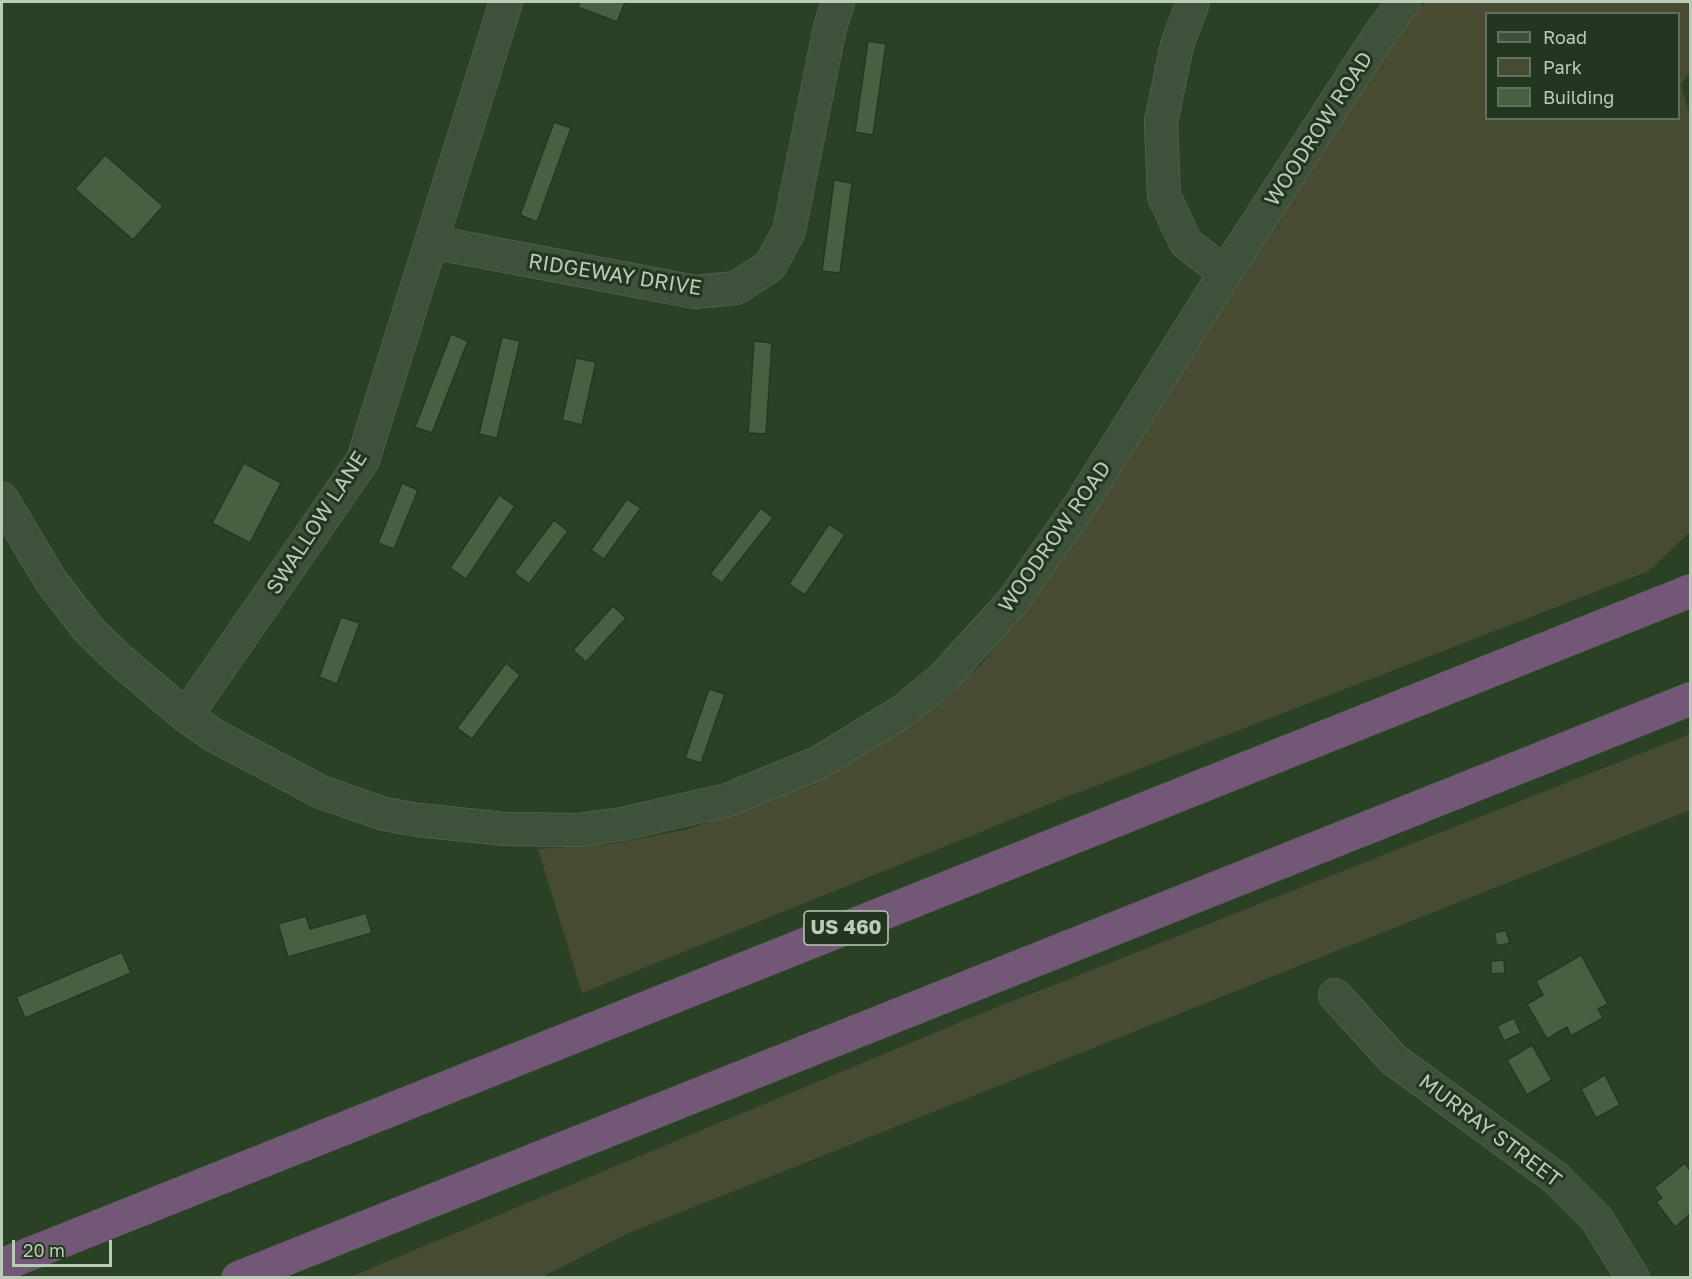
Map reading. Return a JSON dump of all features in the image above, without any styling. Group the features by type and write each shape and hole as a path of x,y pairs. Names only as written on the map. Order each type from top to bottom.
{"highway":[{"name":"US 460","path":"2,1265 1690,591"},
{"path":"237,1278 1690,699"}],"street":[{"path":"432,242 506,2"},
{"name":"RIDGEWAY DRIVE","path":"432,242 695,292 736,288 770,267 789,231 830,27 838,2"},
{"path":"1193,2 1177,45 1161,122 1164,196 1186,243 1225,273"},
{"name":"WOODROW ROAD","path":"2,499 32,552 77,616 120,659 186,716 244,754 321,792 384,814 463,826 579,830 675,814 772,784 818,764 903,711 945,676 980,640 1050,551 1225,273 1381,32 1404,2"},
{"name":"SWALLOW LANE","path":"186,716 363,460 432,242"},
{"name":"MURRAY STREET","path":"1335,995 1393,1059 1557,1179 1596,1218 1633,1278"}],"green space":[{"path":"1425,2 1690,2 1690,71 1681,85 1690,117 1690,532 1649,571 1067,797 582,993 538,849 612,844 688,829 761,804 845,766 918,718 980,666 1043,586 1237,277 1394,41"},
{"path":"1690,734 1690,810 629,1233 542,1277 350,1277 975,1016"}],"building":[{"path":"580,2 625,2 617,22 578,7"},
{"path":"868,41 886,44 873,135 855,132"},
{"path":"554,122 571,128 537,222 520,215"},
{"path":"105,155 163,206 133,240 75,189"},
{"path":"834,180 852,183 840,273 822,271"},
{"path":"451,334 468,341 432,433 415,427"},
{"path":"502,337 520,341 497,438 479,434"},
{"path":"754,341 772,343 766,434 748,433"},
{"path":"576,358 596,362 582,425 562,420"},
{"path":"244,463 281,483 250,543 212,523"},
{"path":"402,483 418,490 394,549 378,543"},
{"path":"499,495 515,506 466,579 450,568"},
{"path":"627,499 641,508 604,559 591,550"},
{"path":"761,508 773,518 722,583 710,574"},
{"path":"554,520 568,531 529,584 514,573"},
{"path":"829,524 845,535 805,595 789,584"},
{"path":"613,606 626,618 586,662 573,650"},
{"path":"341,617 360,623 337,684 319,677"},
{"path":"506,663 520,675 472,739 457,728"},
{"path":"709,689 725,694 701,763 685,758"},
{"path":"366,913 372,933 288,957 278,924 306,916 310,929"},
{"path":"1506,930 1510,943 1497,946 1494,933"},
{"path":"122,952 131,973 25,1018 16,997"},
{"path":"1581,955 1608,1004 1598,1009 1603,1018 1571,1036 1567,1027 1547,1039 1527,1004 1543,995 1536,981"},
{"path":"1504,960 1505,973 1491,974 1491,961"},
{"path":"1514,1018 1521,1033 1504,1041 1497,1026"},
{"path":"1532,1045 1552,1080 1527,1095 1507,1060"},
{"path":"1605,1075 1620,1105 1596,1118 1581,1089"},
{"path":"1685,1163 1690,1170 1690,1214 1675,1227 1656,1202 1662,1198 1654,1188"}]}
